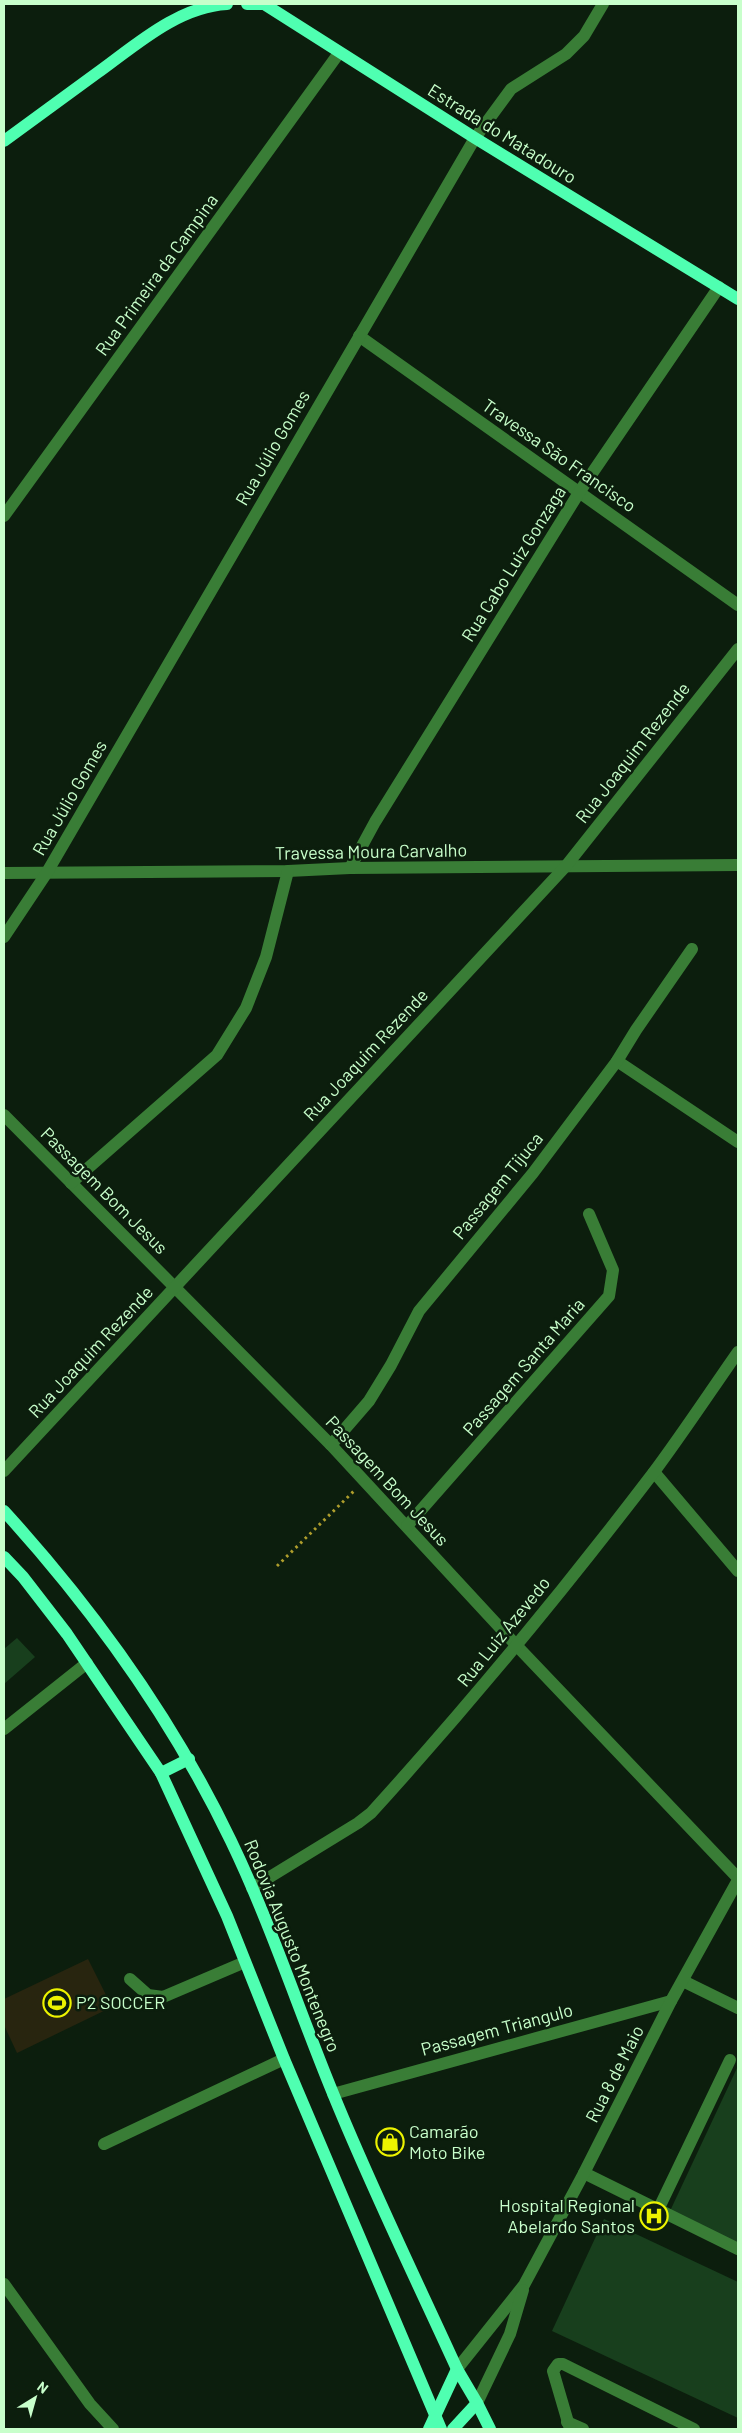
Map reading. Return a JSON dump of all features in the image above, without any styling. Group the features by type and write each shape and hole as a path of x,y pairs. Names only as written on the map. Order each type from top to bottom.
{"main road":[{"path":"4,141 150,34 181,16 201,9 227,4"},
{"name":"Estrada do Matadouro","path":"247,4 265,4 339,53 475,138 738,299"},
{"name":"Rodovia Augusto Montenegro","path":"4,1511 94,1616 147,1692 189,1759 231,1841 252,1888 333,2094 457,2369 478,2403 490,2429"},
{"path":"4,1557 50,1611 161,1772 222,1907 284,2059 441,2429"},
{"path":"161,1772 189,1759"},
{"name":"Rua 8 de Maio","path":"429,2429 457,2369"},
{"name":"Rua 8 de Maio","path":"453,2429 478,2403"}],"street":[{"name":"Rua Júlio Gomes","path":"4,936 46,874 475,138 511,90 566,54 584,36 603,4"},
{"name":"Rua Primeira da Campina","path":"4,516 339,53"},
{"name":"Rua Cabo Luiz Gonzaga","path":"350,868 375,822 580,491 719,287"},
{"name":"Travessa São Francisco","path":"359,336 580,491 738,605"},
{"name":"Rua Joaquim Rezende","path":"4,1471 566,866 738,649"},
{"name":"Travessa Moura Carvalho","path":"4,873 738,865"},
{"path":"71,1183 217,1055 246,1008 266,957 288,871"},
{"name":"Passagem Tijuca","path":"331,1444 370,1401 419,1310 533,1173 617,1062 636,1030 692,949"},
{"path":"617,1062 738,1142"},
{"name":"Passagem Bom Jesus","path":"4,1115 331,1444 516,1646 738,1879"},
{"name":"Passagem Santa Maria","path":"406,1526 609,1296 614,1270 589,1214"},
{"name":"Rua Luiz Azevedo","path":"252,1888 358,1823 371,1813 438,1739 516,1646 654,1472 738,1352"},
{"path":"654,1472 738,1570"},
{"path":"4,1729 87,1663"},
{"name":"Rua 8 de Maio","path":"457,2369 524,2285 584,2173 671,2000 738,1879"},
{"path":"130,1979 148,1995 163,1998 245,1962"},
{"path":"683,1981 738,2008"},
{"name":"Passagem Triangulo","path":"333,2094 671,2000"},
{"path":"104,2144 284,2059"},
{"path":"658,2210 730,2060"},
{"path":"584,2173 738,2249"},
{"path":"4,2284 90,2404 113,2429"},
{"name":"Rua 8 de Maio","path":"478,2403 510,2334 524,2285"},
{"path":"583,2429 568,2425 553,2371 558,2364 563,2364 694,2429"}],"path":[{"path":"277,1566 364,1481"}],"shaded area":[{"name":"P2 SOCCER","path":"88,1959 112,2007 17,2053 4,2025 4,1999"}],"building":[{"path":"17,1638 35,1657 4,1684 4,1649"},
{"path":"738,2066 738,2244 670,2211"},
{"path":"604,2219 738,2282 738,2418 552,2331"}],"place":[{"name":"P2 SOCCER","path":"57,2003"},
{"name":"Camarão Moto Bike","path":"390,2142"},
{"name":"Hospital Regional Abelardo Santos","path":"654,2216"}]}
